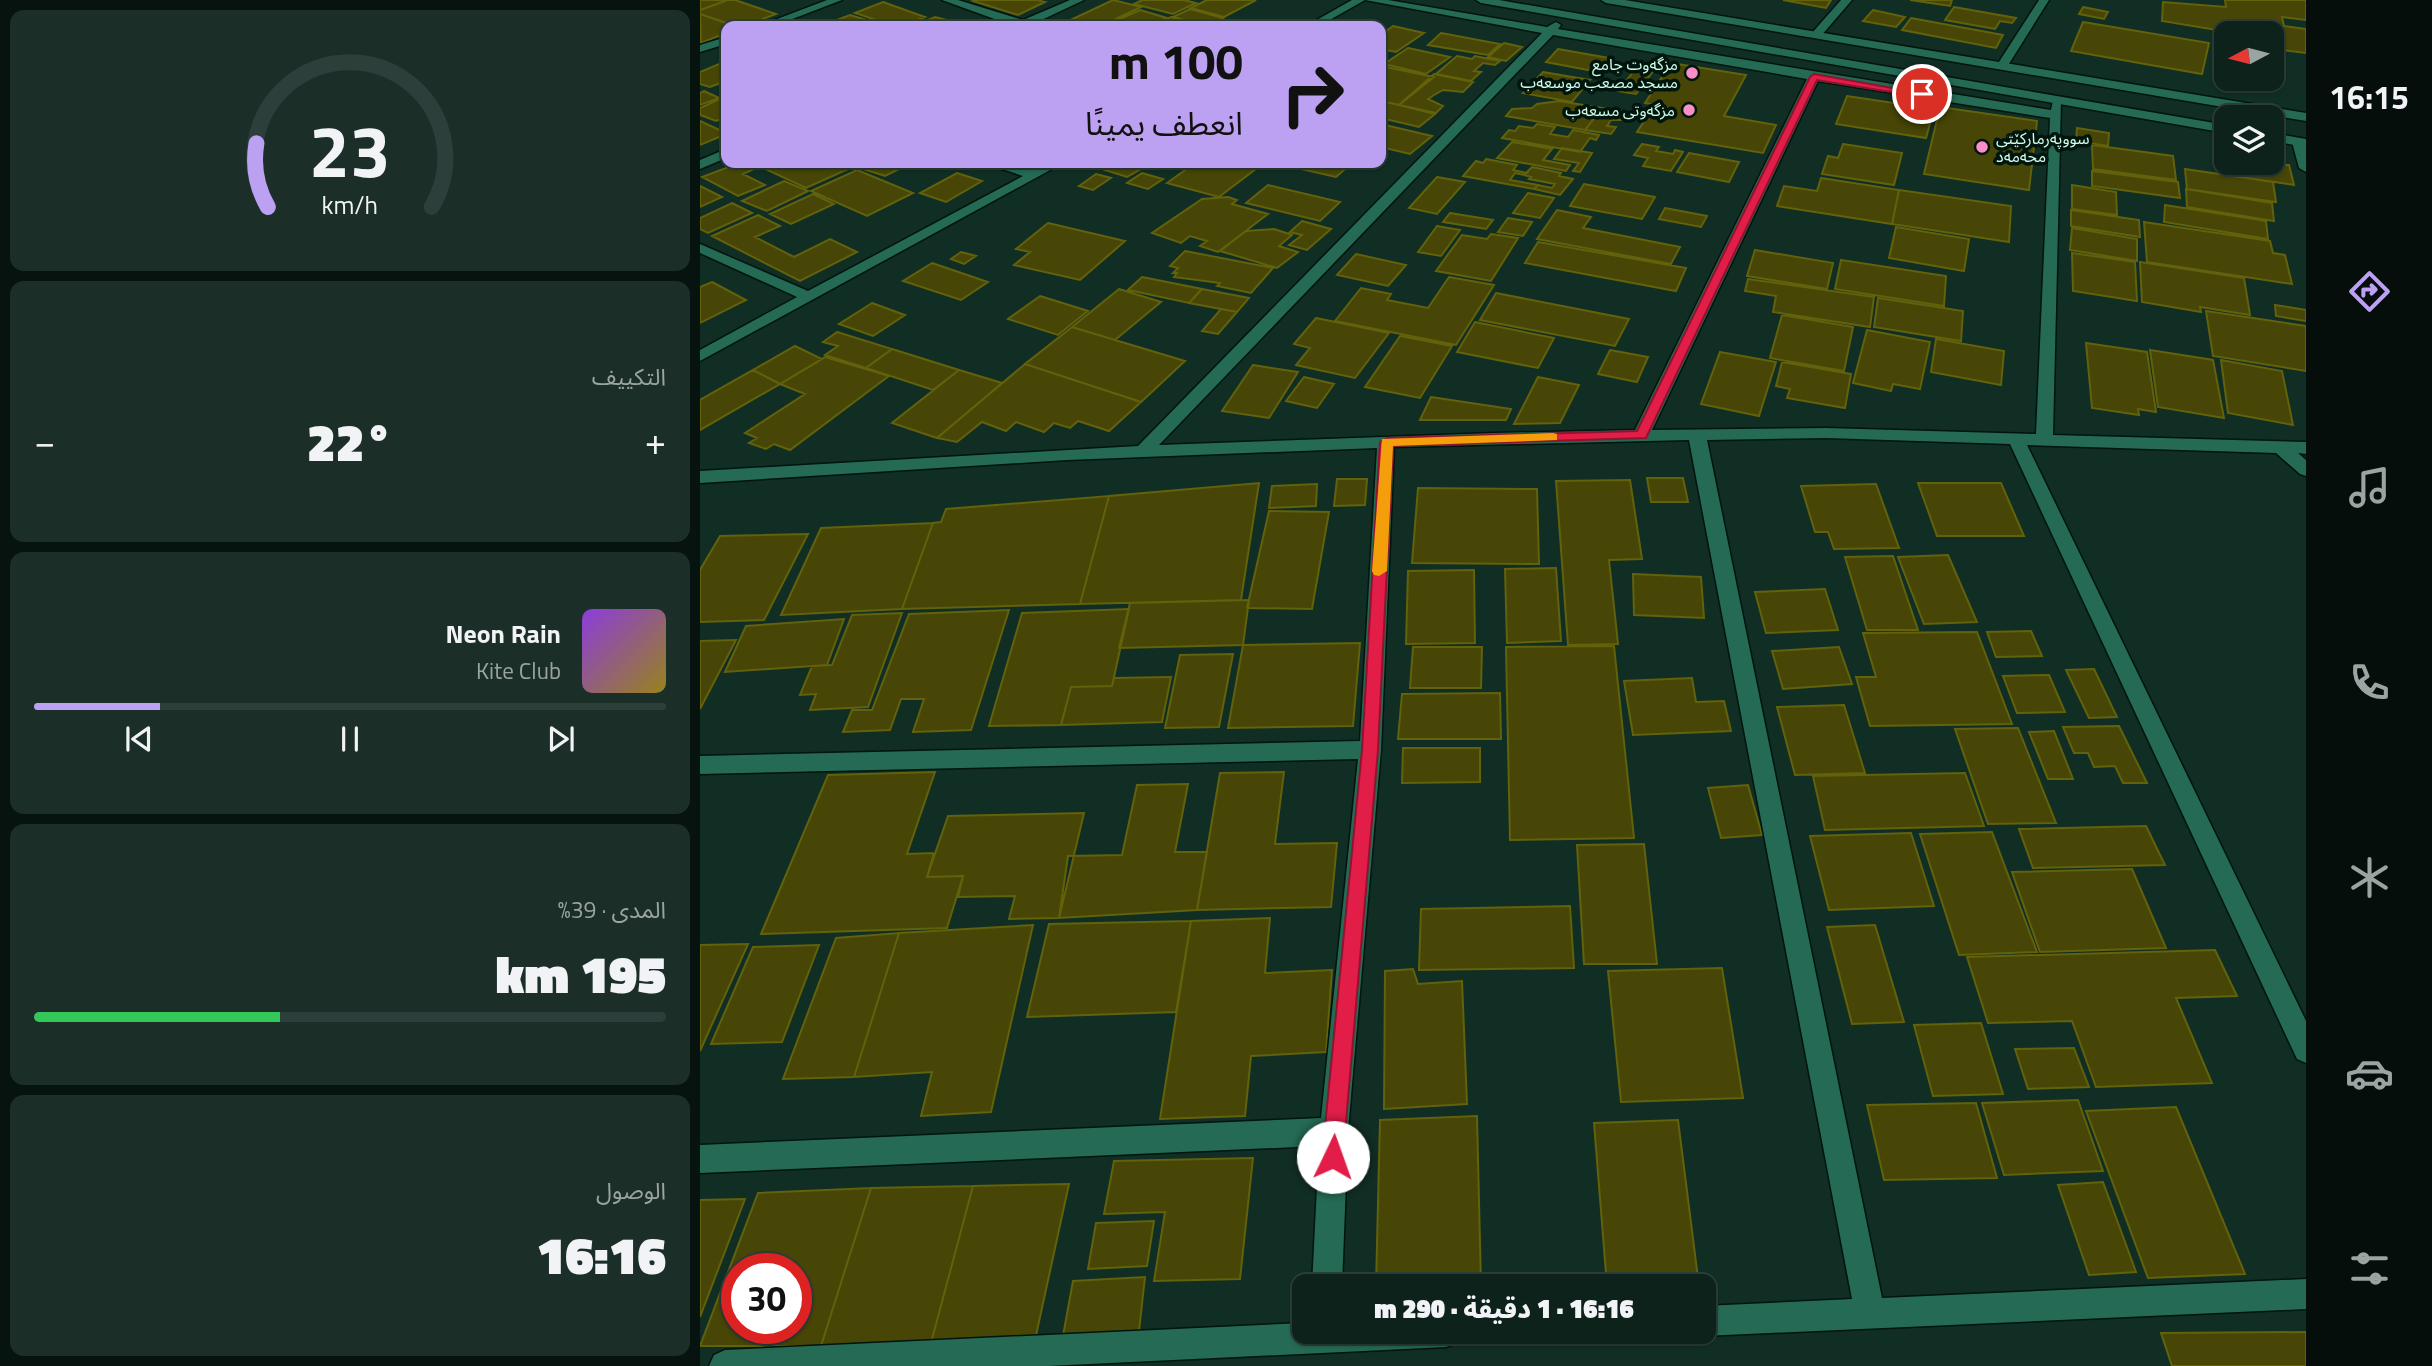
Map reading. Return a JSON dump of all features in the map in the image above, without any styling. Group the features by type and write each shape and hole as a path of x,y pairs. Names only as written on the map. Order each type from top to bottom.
{"street":[{"path":"778,21 837,0"},
{"path":"947,0 1009,21"},
{"path":"1035,21 1079,0"},
{"path":"1320,21 1360,0"},
{"path":"1370,0 1814,77 2214,127"},
{"path":"1481,0 2057,107"},
{"path":"1606,0 2306,117"},
{"path":"1816,34 1847,0"},
{"path":"2003,65 2044,0"},
{"path":"1143,451 1565,16"},
{"path":"700,50 721,42"},
{"path":"1641,435 1814,77"},
{"path":"2044,440 2057,107"},
{"path":"2284,139 2302,143 2306,168"},
{"path":"700,165 721,155"},
{"path":"1013,168 1033,175"},
{"path":"700,356 1046,168"},
{"path":"700,248 809,297"},
{"path":"700,477 1143,451 1641,435 1826,433 2306,448"},
{"path":"1698,435 1870,1313"},
{"path":"2016,439 2306,1050"},
{"path":"1328,1274 1334,1131 1370,750 1387,442"},
{"path":"2281,448 2306,470"},
{"path":"700,765 1370,750"},
{"path":"700,1159 1334,1131"},
{"path":"1716,1320 2306,1294"},
{"path":"726,1366 1292,1336"}],"building":[{"path":"700,0 728,0 700,10"},
{"path":"735,0 776,14 757,21 721,21 700,14 700,10"},
{"path":"1113,0 1141,7 1112,21 1068,21"},
{"path":"1142,0 1184,0 1196,3 1173,14 1134,4"},
{"path":"1207,0 1256,0 1224,17 1191,8"},
{"path":"1783,0 1831,0 1826,8"},
{"path":"1910,0 1952,0 1950,6"},
{"path":"2225,0 2306,0 2306,20 2282,17 2283,21 2214,21 2214,30 2162,21 2163,2 2226,7"},
{"path":"973,1 1045,2 1018,15"},
{"path":"883,2 925,17 914,21 879,21 855,13"},
{"path":"1954,7 2016,18 2012,23 2000,21 1995,29 1945,20"},
{"path":"2083,7 2108,12 2104,19 2079,14"},
{"path":"1190,9 1223,18 1217,21 1188,21 1173,17"},
{"path":"1140,10 1167,18 1160,21 1115,21"},
{"path":"1873,10 1905,17 1896,27 1863,21"},
{"path":"700,14 721,21 721,35 701,43"},
{"path":"850,15 870,21 834,21"},
{"path":"935,17 951,21 925,21"},
{"path":"1171,17 1184,21 1163,21"},
{"path":"1911,18 2003,35 1996,48 1902,30"},
{"path":"2083,22 2209,43 2202,74 2071,51"},
{"path":"1393,26 1424,33 1396,52 1386,50 1386,31"},
{"path":"2284,26 2306,29 2306,53 2284,50"},
{"path":"1441,33 1500,44 1488,55 1428,45"},
{"path":"1504,43 1522,47 1506,61 1488,57"},
{"path":"1408,48 1450,57 1426,74 1386,63"},
{"path":"1558,49 1609,58 1598,72 1546,62"},
{"path":"1457,56 1500,61 1495,65 1483,63 1474,71 1481,72 1471,81 1436,74"},
{"name":"مزگەوتی مسعەب","path":"1671,63 1746,75 1724,116 1776,125 1763,153 1637,132 1655,105 1645,103"},
{"path":"721,65 721,83 710,87 700,84 700,72"},
{"path":"1386,67 1434,77 1399,105 1386,102"},
{"path":"1637,67 1654,70 1636,94 1618,91"},
{"path":"1543,72 1590,80 1572,102 1523,93"},
{"path":"1434,74 1473,82 1463,92 1443,90 1428,99 1443,106 1436,113 1399,105"},
{"path":"704,91 719,98 700,105 700,93"},
{"path":"1847,96 1934,109 1926,138 1836,124"},
{"path":"721,98 721,119 716,121 700,115 700,108"},
{"path":"1559,101 1602,108 1585,130 1506,116 1512,109 1532,108 1537,104"},
{"path":"1386,102 1435,114 1419,127 1386,119"},
{"name":"سووپەرمارکێتی محەمەد","path":"1940,107 2037,121 2029,190 1924,174"},
{"path":"1602,108 1634,113 1630,120 1611,120 1607,126 1616,127 1611,134 1585,130"},
{"path":"700,121 721,131 721,136 700,145"},
{"path":"1537,124 1555,127 1550,134 1568,137 1573,130 1599,135 1596,140 1590,138 1580,152 1502,138 1509,130 1515,131 1519,126 1533,128"},
{"path":"1386,125 1432,136 1410,154 1386,148"},
{"path":"2077,128 2109,133 2108,146 2076,141"},
{"path":"1512,142 1552,149 1543,160 1570,165 1566,171 1497,158"},
{"path":"1642,144 1659,147 1656,151 1673,154 1675,150 1683,152 1671,171 1643,166 1648,158 1634,155"},
{"path":"1843,144 1902,153 1894,185 1822,174 1828,156 1838,158"},
{"path":"2092,145 2173,156 2176,180 2093,169"},
{"path":"1562,148 1592,153 1580,172 1573,171 1579,163 1554,159"},
{"path":"1689,153 1739,162 1729,182 1677,172"},
{"path":"1486,159 1517,165 1513,170 1527,173 1515,173 1510,180 1538,185 1534,189 1463,176 1476,161 1483,163"},
{"path":"2284,165 2289,165 2294,185 2241,177 2284,175"},
{"path":"1532,167 1561,173 1559,176 1573,179 1560,195 1534,189 1538,185 1552,188 1555,184 1529,179 1531,177 1524,175"},
{"path":"726,168 748,168 752,170 743,174 765,185 738,196 702,177"},
{"path":"763,168 846,170 806,188"},
{"path":"860,168 901,168 885,176"},
{"path":"1109,168 1143,168 1127,177 1105,170"},
{"path":"1188,168 1257,168 1219,197 1167,183"},
{"path":"1296,168 1346,168 1336,177"},
{"path":"2185,169 2273,182 2276,202 2187,189"},
{"path":"857,170 913,193 867,216 811,191"},
{"path":"2092,171 2178,182 2180,198 2092,186"},
{"path":"957,173 982,181 946,202 920,193"},
{"path":"1142,173 1163,179 1148,189 1127,183"},
{"path":"1096,174 1111,178 1093,190 1079,186"},
{"path":"1437,177 1465,182 1437,214 1409,208"},
{"path":"1821,178 1899,190 1892,224 1777,206 1784,186 1817,191"},
{"path":"784,181 808,191 767,211 742,201"},
{"path":"1584,184 1655,197 1642,219 1570,206"},
{"path":"1268,185 1340,202 1320,221 1246,203"},
{"path":"2072,185 2116,192 2117,215 2072,209"},
{"path":"700,186 722,197 700,207"},
{"path":"2186,189 2272,203 2274,221 2187,207"},
{"path":"1899,190 2011,206 2009,242 1892,224"},
{"path":"1528,193 1554,198 1540,218 1513,213"},
{"path":"813,194 834,204 791,224 770,214"},
{"path":"1228,197 1237,200 1232,204 1268,214 1218,252 1200,246 1207,241 1190,236 1181,243 1152,233 1202,199"},
{"path":"732,203 752,213 708,233 700,229 700,218"},
{"path":"2165,205 2266,221 2268,239 2164,222"},
{"path":"1665,208 1707,216 1701,227 1659,219"},
{"path":"1557,210 1591,217 1583,228 1680,247 1671,264 1537,239"},
{"path":"2071,210 2139,220 2140,237 2071,226"},
{"path":"1450,213 1493,220 1486,229 1443,222"},
{"path":"758,215 780,226 755,237 794,257 830,239 857,252 800,281 712,236"},
{"path":"1508,218 1532,222 1523,236 1498,232"},
{"path":"1302,221 1331,229 1307,250 1289,245 1302,235 1290,232"},
{"path":"2144,222 2270,241 2273,253 2285,255 2292,284 2147,262"},
{"path":"1048,223 1125,241 1080,280 1014,265 1030,252 1016,249"},
{"path":"1437,226 1460,230 1441,256 1418,252"},
{"path":"1896,227 1969,239 1964,271 1889,258"},
{"path":"2072,228 2137,239 2137,261 2070,250"},
{"path":"1274,229 1292,235 1279,246 1298,252 1277,268 1220,251 1246,231"},
{"path":"1491,234 1518,238 1491,281 1436,271 1462,235 1487,239"},
{"path":"1538,242 1686,268 1676,291 1525,263"},
{"path":"1755,250 1833,263 1827,289 1747,276"},
{"path":"1185,251 1273,268 1251,293 1217,286 1220,283 1174,277 1177,273 1173,273 1178,268 1170,266"},
{"path":"961,252 976,256 964,264 951,259"},
{"path":"2072,253 2135,262 2137,301 2073,291"},
{"path":"1356,254 1406,265 1388,286 1337,275"},
{"path":"1841,260 1946,276 1944,306 1835,289"},
{"path":"2140,262 2244,278 2250,315 2200,307 2201,312 2142,302"},
{"path":"932,263 988,282 961,300 903,281"},
{"path":"1142,277 1202,289 1189,303 1128,290"},
{"path":"1449,277 1494,285 1456,345 1335,321 1361,288 1391,294 1387,300 1428,308"},
{"path":"1748,279 1874,297 1870,327 1773,312 1776,296 1745,291"},
{"path":"712,282 746,300 700,323 700,287"},
{"path":"1119,289 1161,302 1115,340 1072,327"},
{"path":"1202,289 1249,298 1237,312 1189,303"},
{"path":"1496,293 1629,319 1615,346 1480,320"},
{"path":"1040,296 1088,311 1058,335 1008,319"},
{"path":"1878,298 1963,311 1961,341 1874,327"},
{"path":"872,303 905,315 873,336 839,324"},
{"path":"2275,305 2306,310 2306,321 2276,316"},
{"path":"1221,309 1237,312 1218,334 1202,331"},
{"path":"2206,311 2306,326 2306,371 2213,356"},
{"path":"1782,315 1853,327 1844,371 1770,358"},
{"path":"1316,318 1389,333 1355,378 1296,365 1310,348 1294,344"},
{"path":"1475,322 1554,338 1538,368 1457,352"},
{"path":"1072,327 1185,361 1141,402 1025,364"},
{"path":"1867,330 1930,342 1920,389 1893,384 1891,391 1853,383"},
{"path":"837,332 892,349 866,368 825,355 838,346 823,342"},
{"path":"1400,336 1452,346 1420,398 1365,387"},
{"path":"1936,339 2004,351 2001,385 1931,372"},
{"path":"2086,343 2147,352 2156,412 2138,409 2139,415 2092,408"},
{"path":"795,346 822,359 780,384 753,370"},
{"path":"892,349 959,370 933,390 866,368"},
{"path":"1610,350 1648,357 1637,382 1598,374"},
{"path":"2150,350 2213,360 2224,418 2158,407"},
{"path":"1720,352 1776,362 1759,416 1701,404"},
{"path":"825,357 889,376 790,450 774,444 766,449 749,443 757,438 745,433 805,394 780,384"},
{"path":"2221,360 2282,371 2293,425 2228,413"},
{"path":"1782,362 1851,374 1845,408 1787,398 1790,389 1776,386"},
{"path":"1025,364 1141,402 1109,431 1078,421 1070,428 1054,423 1044,432 1016,422 1006,431 982,422 957,442 937,438"},
{"path":"1253,365 1298,372 1269,418 1222,411"},
{"path":"753,370 780,384 700,430 700,400"},
{"path":"959,370 1002,383 937,438 892,423"},
{"path":"1304,377 1334,384 1317,408 1286,401"},
{"path":"1538,377 1579,385 1560,423 1514,424"},
{"path":"1431,397 1511,409 1506,420 1420,420"},
{"path":"1647,478 1683,478 1688,502 1651,502"},
{"path":"1337,479 1367,479 1365,505 1334,506"},
{"path":"1630,480 1642,559 1609,560 1618,644 1568,645 1556,481"},
{"path":"1259,483 1241,600 1080,604 1109,496"},
{"path":"1918,483 2001,483 2024,536 1937,536"},
{"path":"1317,484 1316,506 1269,508 1272,486"},
{"path":"1876,484 1899,548 1834,549 1828,532 1815,532 1801,486"},
{"path":"1418,488 1537,489 1539,564 1412,563"},
{"path":"1109,496 1080,604 902,609 933,523 941,522 946,509"},
{"path":"1269,511 1329,512 1312,609 1247,608"},
{"path":"933,523 902,609 781,615 821,528"},
{"path":"808,534 764,620 700,622 700,570 720,536"},
{"path":"1948,555 1977,622 1924,624 1898,557"},
{"path":"1893,556 1918,630 1867,630 1845,557"},
{"path":"1556,568 1561,641 1507,643 1505,569"},
{"path":"1474,570 1475,643 1406,644 1408,571"},
{"path":"1633,574 1701,577 1704,618 1634,615"},
{"path":"1825,589 1838,630 1766,633 1755,592"},
{"path":"1249,600 1243,645 1119,648 1130,603"},
{"path":"1129,609 1112,686 1071,687 1061,725 989,726 1022,613"},
{"path":"1009,610 971,730 913,732 924,699 901,699 890,730 843,732 852,710 872,710 909,614"},
{"path":"902,613 868,707 810,710 816,694 800,695 812,666 832,665 852,615"},
{"path":"844,619 827,665 725,672 746,626"},
{"path":"2031,631 2042,656 1996,657 1987,632"},
{"path":"1977,632 2012,724 1870,726 1856,677 1876,677 1863,633"},
{"path":"736,640 700,709 700,641"},
{"path":"1360,643 1353,726 1228,728 1243,645"},
{"path":"1614,646 1634,838 1510,840 1506,647"},
{"path":"1413,647 1482,647 1481,688 1410,688"},
{"path":"1839,647 1852,684 1783,689 1772,651"},
{"path":"1233,654 1219,727 1165,728 1180,655"},
{"path":"2094,669 2117,717 2089,718 2066,670"},
{"path":"2049,675 2065,712 2017,713 2003,676"},
{"path":"1171,677 1162,722 1061,725 1071,687 1112,686 1114,678"},
{"path":"1692,678 1696,702 1724,701 1731,731 1633,735 1624,681"},
{"path":"1500,693 1501,739 1398,739 1402,694"},
{"path":"1844,705 1865,773 1795,775 1777,707"},
{"path":"2119,726 2147,783 2123,783 2115,766 2094,767 2088,753 2074,753 2063,727"},
{"path":"2018,728 2056,823 1988,824 1955,729"},
{"path":"2054,731 2073,779 2048,779 2029,732"},
{"path":"1403,748 1480,748 1480,782 1402,783"},
{"path":"935,772 907,854 934,853 927,877 963,876 947,928 761,934 828,775"},
{"path":"1284,772 1275,844 1337,843 1331,907 1197,910 1220,773"},
{"path":"1965,773 1984,826 1825,830 1813,776"},
{"path":"1188,784 1175,852 1207,852 1197,910 1059,918 1068,856 1122,855 1137,785"},
{"path":"1748,785 1762,835 1721,838 1708,788"},
{"path":"1084,813 1059,918 1009,919 1015,896 958,897 963,876 927,877 948,816"},
{"path":"2146,826 2165,865 2033,868 2019,829"},
{"path":"1992,832 2037,952 1959,955 1920,834"},
{"path":"1911,833 1934,906 1829,910 1810,836"},
{"path":"1644,844 1657,964 1584,964 1577,845"},
{"path":"2132,869 2166,948 2040,952 2012,872"},
{"path":"1570,906 1574,968 1419,970 1421,909"},
{"path":"1270,918 1265,973 1332,970 1326,1052 1251,1056 1245,1116 1160,1119 1191,921"},
{"path":"1191,921 1176,1012 1027,1017 1049,924"},
{"path":"1033,925 991,1112 921,1116 932,1072 854,1077 899,933"},
{"path":"1875,925 1904,1022 1852,1024 1827,927"},
{"path":"899,933 854,1077 783,1079 836,938"},
{"path":"748,944 700,1051 700,945"},
{"path":"819,945 782,1042 711,1044 753,947"},
{"path":"2215,950 2237,996 2176,998 2212,1083 2096,1087 2072,1021 1988,1023 1967,957"},
{"path":"1722,968 1743,1098 1621,1102 1608,971"},
{"path":"1413,969 1418,984 1462,981 1467,1104 1384,1109 1385,971"},
{"path":"1981,1023 2003,1094 1933,1096 1914,1025"},
{"path":"2074,1048 2089,1087 2028,1089 2015,1049"},
{"path":"2078,1100 2103,1171 2004,1175 1982,1103"},
{"path":"1976,1103 1997,1178 1884,1180 1867,1105"},
{"path":"2176,1107 2245,1274 2148,1278 2086,1111"},
{"path":"1477,1116 1481,1274 1376,1274 1380,1120"},
{"path":"1678,1120 1697,1274 1606,1274 1594,1123"},
{"path":"1253,1158 1240,1279 1154,1281 1165,1212 1104,1214 1114,1161"},
{"path":"2103,1182 2136,1272 2089,1275 2058,1185"},
{"path":"1069,1184 1035,1340 931,1343 973,1186"},
{"path":"973,1186 931,1343 821,1346 871,1188"},
{"path":"871,1188 821,1346 700,1346 721,1291 721,1344 812,1344 812,1253 735,1253 758,1193"},
{"path":"745,1199 724,1253 721,1253 721,1262 700,1317 700,1200"},
{"path":"1154,1221 1147,1266 1088,1269 1096,1223"},
{"path":"1145,1277 1139,1331 1063,1336 1073,1281"},
{"path":"2306,1332 2306,1366 2172,1366 2161,1333"}],"slow traffic":[{"path":"1379,571 1387,442 1553,437"}],"place":[{"name":"مزگەوت جامع مسجد مصعب موسعەب","path":"1692,73"},
{"name":"مزگەوتی مسعەب","path":"1689,110"},
{"name":"سووپەرمارکێتی محەمەد","path":"1982,147"}],"route":[{"path":"1333,1157 1370,750 1387,442 1641,435 1814,77 1922,94"}]}
